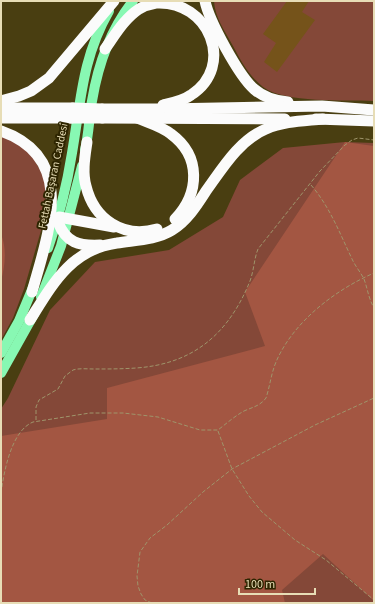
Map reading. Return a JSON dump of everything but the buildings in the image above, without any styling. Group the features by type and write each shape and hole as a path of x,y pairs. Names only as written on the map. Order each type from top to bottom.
{"highway":[{"path":"1,101 31,91 49,78 115,1"},
{"path":"205,1 210,16 237,68 254,89 281,102 374,110"},
{"path":"106,49 127,19 139,9 152,4 165,2 188,8 207,25 213,39 215,54 211,72 206,81 200,88 184,99 145,109"},
{"path":"1,108 72,113 102,113 145,109 322,106"},
{"path":"1,118 72,113"},
{"path":"102,113 137,118 323,119 374,121"},
{"path":"137,118 170,132 184,147 189,155 194,177 193,187 188,203 174,220 164,227 146,232 62,219 64,234 73,241 81,244 106,244 141,240 172,230 180,225 239,148 259,132 283,124 323,119"},
{"path":"1,131 22,141 36,154 44,165 51,185 51,220 32,292"},
{"path":"87,142 84,176 86,186 99,212 111,224 119,228"},
{"path":"30,320 49,290 67,267 89,252 106,244"}],"main road":[{"name":"Fettah Başaran Caddesi","path":"1,353 19,321 62,219 79,102 87,66 96,38 115,1"},
{"path":"62,219 87,142 99,66 117,24 133,1"},
{"path":"1,373 44,292 64,234"}],"path":[{"path":"36,421 36,407 40,400 58,389 65,376 73,370 152,366 170,362 186,355 199,349 211,340 227,323 240,301 251,276 258,249 326,164 348,142 358,138 374,140"},
{"path":"310,184 326,205 356,267 364,278 368,298 374,308"},
{"path":"1,492 13,444 25,426 36,421 90,413 123,413 158,418 200,430 218,430 244,411 258,406 264,401 278,358 304,322 330,299 374,273"},
{"path":"152,603 143,598 138,586 137,576 140,552 150,538 232,469 315,425 374,398"},
{"path":"218,430 232,469 249,496 262,512 295,540 326,560 374,600"}],"shaded area":[{"path":"214,1 374,1 374,101 316,100 300,98 285,96 263,87 249,73 239,57 218,19"},
{"path":"1,135 29,151 46,180 47,210 24,289 13,318 1,340"},
{"path":"345,142 374,143 374,603 1,603 1,409 8,398 50,310 95,262 169,250 223,217 240,180 283,148"},
{"path":"345,142 374,146 374,601 323,554 282,590 285,603 1,603 1,436 107,419 107,388 265,346 245,292"},
{"path":"1,234 5,258 1,281"}]}
